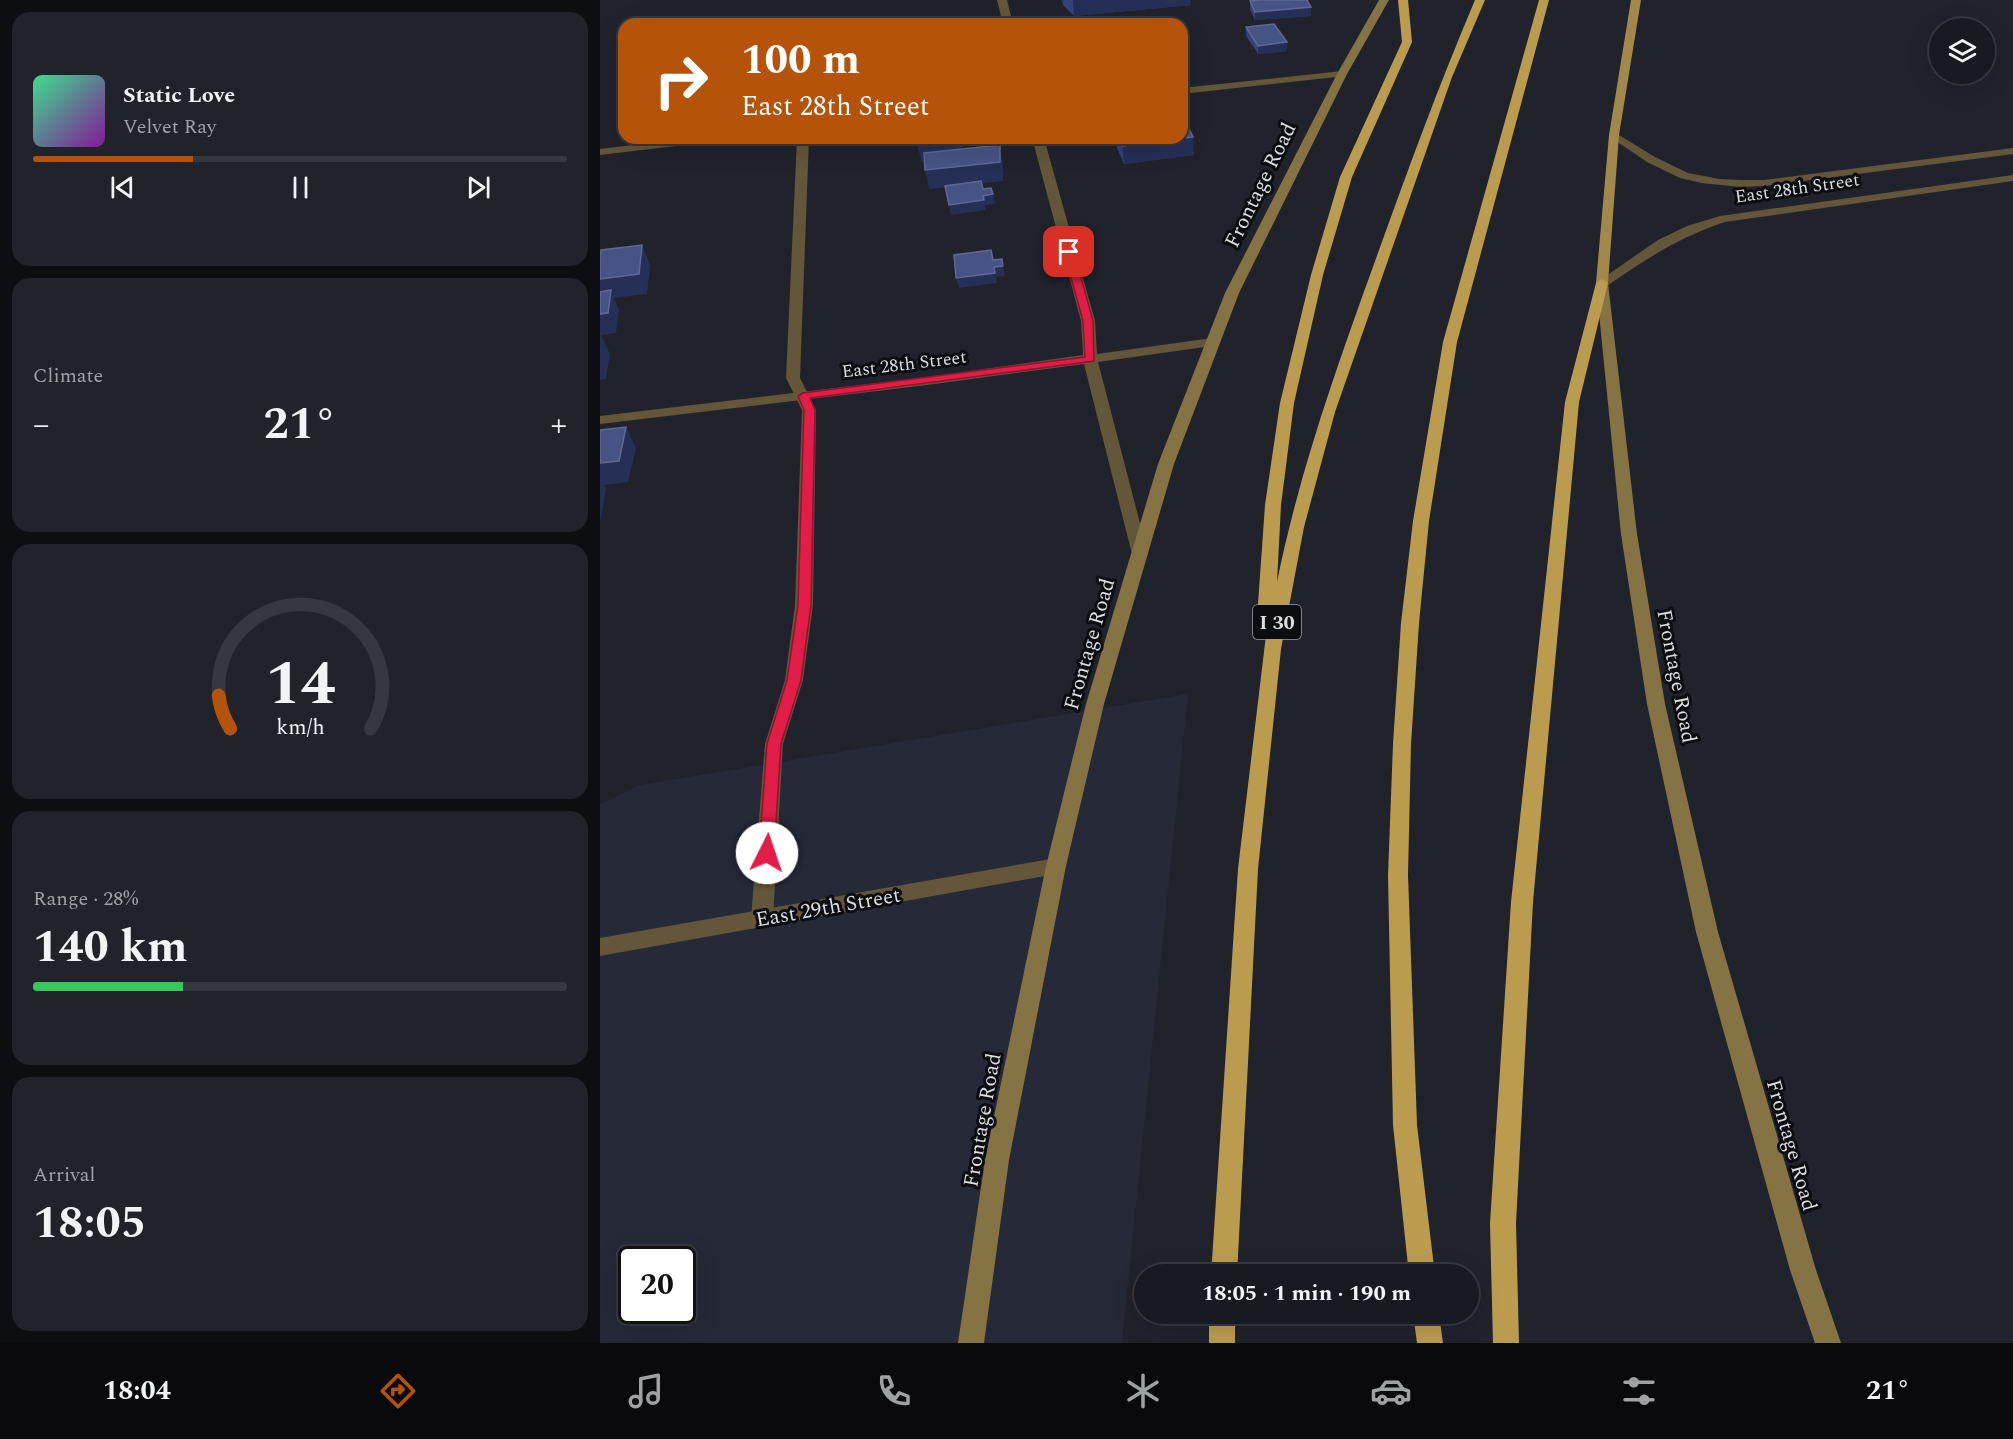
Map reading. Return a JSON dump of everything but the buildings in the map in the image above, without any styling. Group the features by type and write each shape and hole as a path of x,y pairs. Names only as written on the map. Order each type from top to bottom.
{"highway":[{"path":"1272,649 1268,604 1272,516 1287,403 1317,275 1346,177 1407,42 1402,0"},
{"name":"I 30","path":"1225,1264 1248,869 1272,649 1296,527 1328,412 1447,78 1480,0"},
{"path":"1421,1264 1405,1125 1398,875 1402,744 1410,623 1421,520 1450,342 1544,0"},
{"path":"1506,1343 1503,1223 1522,902 1572,402 1602,283"},
{"path":"1222,1324 1222,1343"},
{"path":"1427,1324 1430,1343"}],"main road":[{"name":"Frontage Road","path":"1602,283 1614,135 1636,0"}],"street":[{"path":"1002,0 1006,18"},
{"name":"Frontage Road","path":"971,1343 997,1160 1056,866 1095,705 1166,464 1232,292 1342,74 1384,0"},
{"path":"1188,90 1342,74"},
{"name":"East 28th Street","path":"1614,135 1666,170 1701,181 1727,184 1764,183 2013,151"},
{"path":"600,152 667,144"},
{"path":"762,918 774,744 794,680 804,605 809,410 793,378 803,144"},
{"path":"1040,144 1088,321 1090,359 1140,554"},
{"name":"East 28th Street","path":"1602,283 1662,243 1691,229 1724,219 2013,178"},
{"name":"Frontage Road","path":"1602,283 1629,534 1656,704 1707,932 1803,1270 1828,1343"},
{"name":"East 28th Street","path":"600,420 803,396 1212,342"},
{"name":"East 29th Street","path":"600,947 1056,866"}],"shaded area":[{"path":"1188,694 1122,1343 600,1343 600,804 640,785"}],"route":[{"path":"767,853 774,744 794,680 804,605 809,410 803,396 1090,359 1088,321 1069,252"}]}
